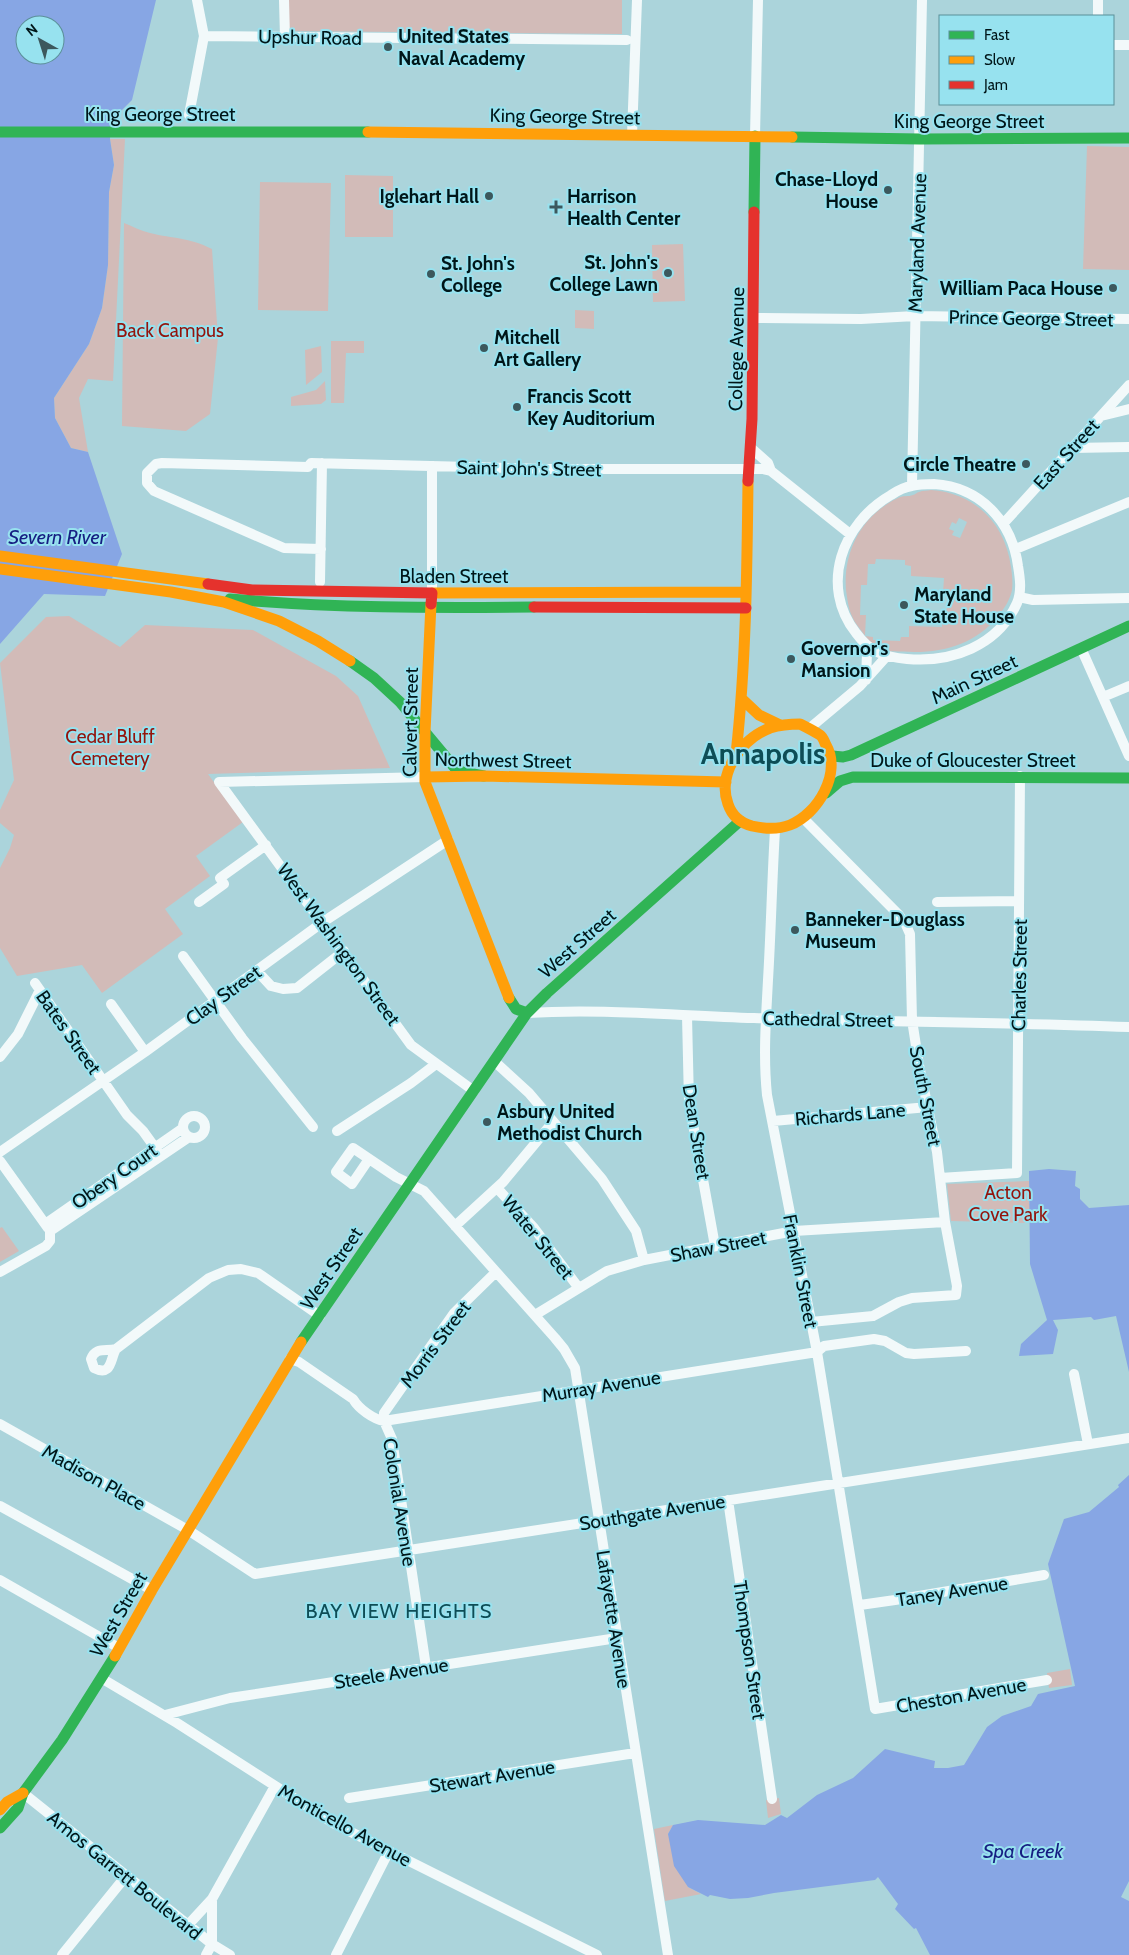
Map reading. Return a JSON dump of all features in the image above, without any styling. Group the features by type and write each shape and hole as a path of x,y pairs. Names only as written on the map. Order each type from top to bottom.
{"main road":[{"name":"King George Street","path":"0,132 632,135 920,139 1129,138"},
{"name":"College Avenue","path":"736,754 742,699 746,608 748,469 754,318 755,136"},
{"name":"Bladen Street","path":"0,556 252,590 432,594 746,592"},
{"path":"0,569 199,596 238,606 284,623 321,642 351,661 378,682 405,708 455,768 462,772 484,776"},
{"name":"Calvert Street","path":"432,594 425,732 425,782 510,1000 516,1009 527,1013"},
{"name":"Bladen Street","path":"199,596 275,604 431,607 598,606 746,608"},
{"name":"Main Street","path":"832,756 843,757 851,755 1129,626"},
{"path":"742,699 761,718 780,725"},
{"path":"800,724 811,727 826,741 832,756 830,780 824,796 803,818 791,825 775,830 756,829 740,821 728,805 726,782 729,767 736,754 756,736 780,725 800,724"},
{"name":"Northwest Street","path":"426,776 726,782"},
{"name":"Duke of Gloucester Street","path":"824,796 840,781 853,777 1020,776 1129,778"},
{"name":"West Street","path":"0,1828 18,1808 23,1793 62,1740 101,1678 290,1359 527,1013 740,821"},
{"name":"West Street","path":"0,1810 7,1802 23,1793"}],"street":[{"path":"189,115 204,36 197,0"},
{"path":"284,0 285,37"},
{"path":"632,135 637,0"},
{"name":"College Avenue","path":"755,136 758,0"},
{"name":"Maryland Avenue","path":"912,486 922,0"},
{"path":"1098,0 1098,15"},
{"name":"Upshur Road","path":"204,36 627,40"},
{"path":"1114,45 1129,45"},
{"name":"Prince George Street","path":"754,318 861,319 914,316 1129,319"},
{"name":"East Street","path":"1003,524 1129,385"},
{"path":"1101,416 1129,409"},
{"path":"750,446 768,463 771,471 850,534"},
{"path":"1072,448 1129,447"},
{"name":"Saint John's Street","path":"321,549 284,548 154,491 147,483 146,478 150,468 162,463 308,467 311,463 322,463 547,469 748,469 771,471"},
{"path":"320,582 322,463"},
{"name":"Calvert Street","path":"432,466 432,594"},
{"path":"865,645 886,657 946,658 967,651 1000,629 1008,619 1019,597 1021,583 1016,549 1011,535 983,500 960,489 942,485 912,486 881,501 867,513 850,534 839,569 838,589 844,614 865,645 867,653 866,680"},
{"path":"1016,549 1129,502"},
{"path":"1019,597 1033,600 1129,598"},
{"path":"1081,648 1129,756"},
{"path":"811,727 866,680 886,657"},
{"path":"1103,697 1129,686"},
{"name":"Northwest Street","path":"219,782 426,776"},
{"name":"Charles Street","path":"940,1178 1017,1173 1020,776"},
{"name":"West Washington Street","path":"219,782 411,1045 474,1091"},
{"name":"South Street","path":"803,818 906,925 910,934 912,1020 957,1286 956,1296 912,1298 898,1302 873,1316 812,1322"},
{"name":"Franklin Street","path":"775,830 764,1018 764,1071 767,1095 812,1322 876,1709"},
{"name":"Clay Street","path":"0,1152 145,1052 322,922 448,840"},
{"path":"200,902 224,884 220,878 266,846"},
{"path":"937,902 1019,901"},
{"path":"257,971 271,986 283,989 297,988 344,951"},
{"path":"182,956 242,1038 313,1127"},
{"name":"Bates Street","path":"0,1057 18,1034 38,987 132,1122 143,1131 158,1152"},
{"path":"110,1004 145,1052"},
{"name":"Cathedral Street","path":"527,1013 569,1012 764,1018 1018,1022 1129,1028"},
{"name":"Dean Street","path":"687,1016 688,1102 715,1246"},
{"path":"494,1061 520,1084 595,1170 629,1219 640,1241 644,1260"},
{"path":"336,1131 436,1064"},
{"name":"Richards Lane","path":"773,1121 928,1107"},
{"path":"455,1226 497,1188 553,1122"},
{"name":"Obery Court","path":"47,1228 186,1132"},
{"name":"Lafayette Avenue","path":"369,1159 396,1177 424,1191 535,1315 575,1368 634,1753 668,1955"},
{"path":"0,1162 51,1234 50,1241 46,1246 0,1272"},
{"name":"Water Street","path":"497,1188 534,1228 578,1287"},
{"name":"Shaw Street","path":"535,1315 607,1271 644,1260 794,1231 945,1222"},
{"path":"116,1349 210,1278 228,1270 241,1269 258,1274 320,1316"},
{"name":"Morris Street","path":"384,1421 385,1411 454,1313 496,1272"},
{"name":"Murray Avenue","path":"384,1421 817,1352 824,1346 874,1339 884,1341 906,1353 966,1351"},
{"name":"Colonial Avenue","path":"290,1359 298,1362 353,1399 356,1404 374,1418 384,1421 392,1440 426,1667"},
{"path":"1074,1374 1088,1444"},
{"name":"Madison Place","path":"0,1424 188,1530"},
{"name":"Southgate Avenue","path":"188,1530 255,1574 1129,1438"},
{"name":"Thompson Street","path":"728,1500 772,1799"},
{"path":"0,1506 152,1590"},
{"name":"Taney Avenue","path":"860,1605 1044,1575"},
{"path":"0,1580 119,1648"},
{"name":"Steele Avenue","path":"165,1716 230,1698 617,1638"},
{"name":"Monticello Avenue","path":"101,1678 165,1716 333,1823 597,1955"},
{"name":"Cheston Avenue","path":"876,1709 1047,1680"},
{"name":"Stewart Avenue","path":"349,1798 634,1753"},
{"path":"188,1925 212,1899 275,1786"},
{"name":"Amos Garrett Boulevard","path":"23,1793 212,1944 230,1955"},
{"path":"340,1954 389,1852"},
{"path":"62,1955 126,1876"},
{"path":"206,1955 212,1944 212,1899"}],"green space":[{"path":"288,0 622,0 622,34 288,31"},
{"path":"110,139 125,139 113,381 88,379 79,398 88,452 71,448 55,418 54,398 89,344 102,308 108,265 109,192 114,165"},
{"path":"1087,146 1129,147 1129,270 1083,269"},
{"path":"345,175 393,176 393,237 345,237"},
{"path":"260,182 331,183 328,311 258,310"},
{"name":"Back Campus","path":"124,223 147,232 188,240 212,249 218,338 210,414 186,431 122,426"},
{"name":"St. John's College Lawn","path":"683,244 685,301 653,302 652,245"},
{"path":"575,310 594,311 594,329 575,328"},
{"path":"331,341 364,341 364,353 346,353 344,403 331,403"},
{"path":"321,346 322,372 306,385 305,350"},
{"path":"325,381 326,400 321,404 291,406 291,397 316,390"},
{"path":"931,490 947,492 961,497 974,504 995,524 1008,551 1012,576 1011,594 1005,607 990,625 981,633 961,644 927,652 887,651 876,646 866,636 873,637 873,640 900,641 901,637 909,637 909,626 942,627 943,609 947,609 947,594 943,593 944,578 911,576 911,566 905,565 905,560 876,559 875,564 868,564 867,585 861,585 860,615 866,615 865,635 852,617 849,609 846,590 848,562 857,536 874,514 885,505 900,497","holes":["959,518 967,522 960,538 952,535 954,531 949,529 952,522 956,524"]},
{"name":"Cedar Bluff Cemetery","path":"69,616 120,647 145,625 253,630 336,676 358,696 390,768 208,774 243,822 196,856 210,876 165,909 183,934 102,993 82,965 17,976 0,948 0,868 14,835 0,823 0,810 14,780 0,663 46,617"},
{"name":"Acton Cove Park","path":"1029,1181 1029,1204 1033,1204 1033,1212 1028,1212 1028,1223 951,1221 947,1184"},
{"path":"2,1227 19,1251 0,1262 0,1228"},
{"path":"1070,1669 1072,1685 1049,1688 1047,1673"},
{"path":"779,1798 781,1814 768,1818 766,1800"},
{"path":"673,1825 668,1834 688,1887 701,1894 665,1901 654,1829"}],"water":[{"name":"Severn River","path":"0,0 156,0 132,100 111,121 110,139 114,165 109,192 108,265 102,308 89,344 54,398 55,418 71,448 88,452 122,554 105,596 44,594 0,644"},
{"path":"1049,1169 1076,1171 1075,1186 1080,1189 1080,1199 1089,1208 1129,1205 1129,1372 1116,1316 1094,1320 1091,1317 1053,1320 1058,1330 1053,1354 1019,1356 1021,1344 1047,1320 1030,1264 1029,1171"},
{"name":"Spa Creek","path":"1129,1475 1129,1881 1121,1897 1129,1901 1129,1955 930,1955 916,1928 914,1929 895,1909 898,1904 878,1877 875,1880 730,1899 710,1895 708,1897 688,1887 674,1866 668,1834 673,1825 698,1820 765,1825 781,1815 787,1818 817,1795 853,1778 885,1749 935,1761 934,1768 964,1765 987,1727 1002,1716 1031,1706 1038,1694 1075,1686 1048,1564 1064,1519 1089,1512 1119,1487 1118,1485"}],"traffic: fast":[{"path":"0,132 368,132"},
{"path":"754,212 755,136"},
{"path":"792,137 920,139 1129,138"},
{"path":"230,599 382,607 534,607"},
{"path":"832,756 843,757 851,755 1129,626"},
{"path":"350,661 374,678 400,702 455,768 462,772 484,776"},
{"path":"826,793 840,781 853,777 1129,778"},
{"path":"527,1013 740,821"},
{"path":"301,1342 527,1013 516,1009 509,998"},
{"path":"0,1828 18,1808 23,1793 62,1740 115,1656"}],"traffic: slow":[{"path":"368,132 792,137"},
{"path":"736,754 744,652 748,481"},
{"path":"0,556 208,584"},
{"path":"0,569 171,592 224,602 279,621 318,641 350,661"},
{"path":"432,593 746,592"},
{"path":"431,604 425,732 425,782 509,998"},
{"path":"742,699 759,715 780,725"},
{"path":"800,724 821,736 830,756 829,780 818,802 800,820 780,828 766,828 744,823 732,812 725,793 726,781 734,759 741,749 759,733 778,726 800,724"},
{"path":"426,777 484,776 726,782"},
{"path":"115,1656 152,1590 301,1342"},
{"path":"0,1810 7,1802 23,1793"}],"traffic: jam":[{"path":"748,481 752,419 754,212"},
{"path":"208,584 252,590 432,593 431,604"},
{"path":"534,607 746,608"}],"place":[{"name":"United States Naval Academy","path":"388,47"},
{"name":"Chase-Lloyd House","path":"888,190"},
{"name":"Iglehart Hall","path":"489,196"},
{"name":"Harrison Health Center","path":"556,207"},
{"name":"St. John's College Lawn","path":"668,273"},
{"name":"St. John's College","path":"431,274"},
{"name":"William Paca House","path":"1113,288"},
{"name":"Mitchell Art Gallery","path":"484,348"},
{"name":"Francis Scott Key Auditorium","path":"517,407"},
{"name":"Circle Theatre","path":"1026,464"},
{"name":"Maryland State House","path":"904,605"},
{"name":"Governor's Mansion","path":"791,659"},
{"name":"Banneker-Douglass Museum","path":"795,930"},
{"name":"Asbury United Methodist Church","path":"487,1122"}],"district":[{"name":"Annapolis","path":"763,754"},
{"name":"BAY VIEW HEIGHTS","path":"399,1611"}]}
